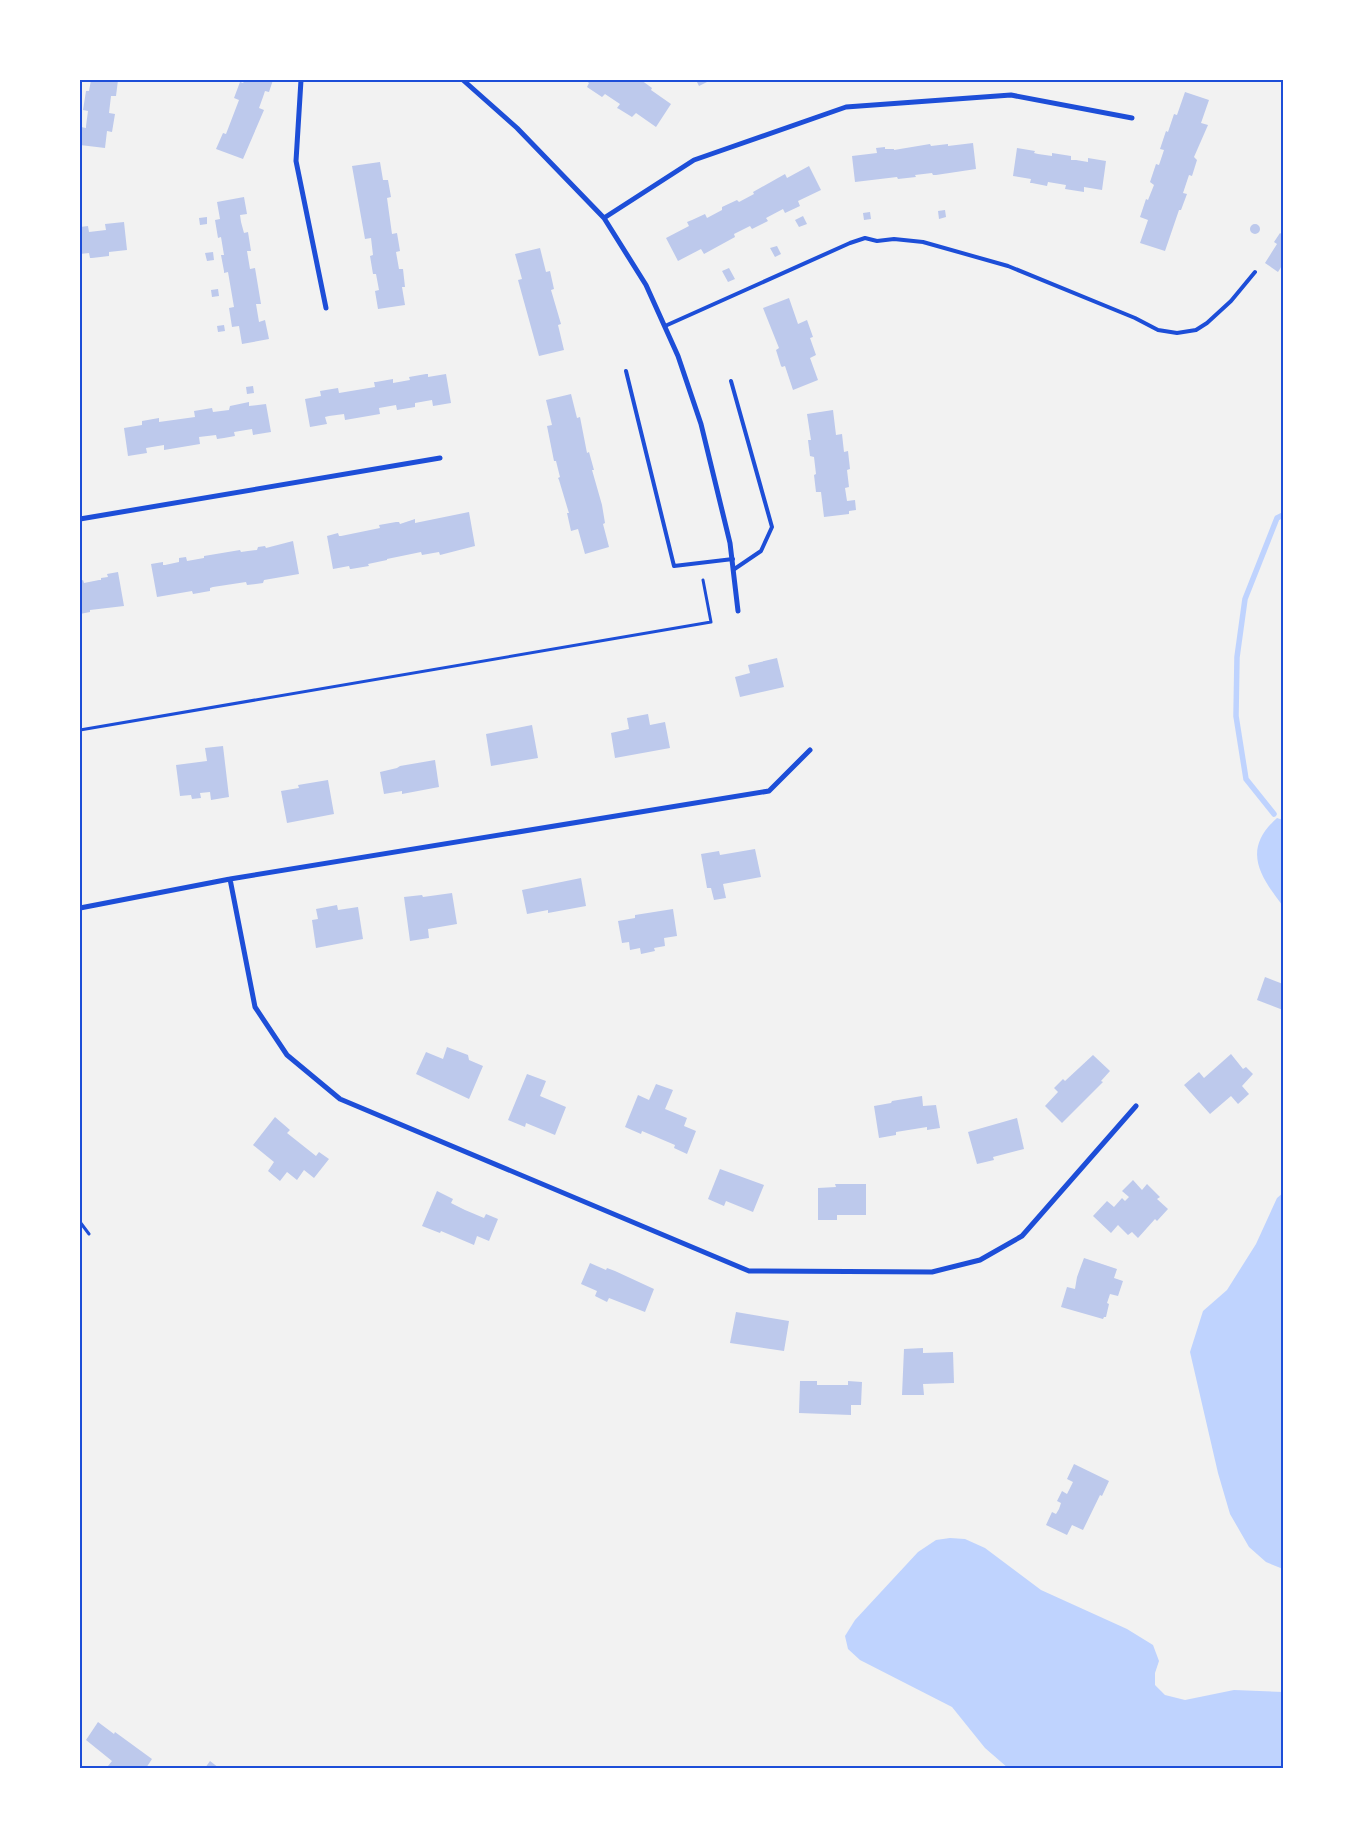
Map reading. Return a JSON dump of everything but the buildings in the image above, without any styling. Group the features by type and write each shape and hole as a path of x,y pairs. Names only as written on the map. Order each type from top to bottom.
{"street":[{"path":"301,80 296,160 326,308"},
{"path":"463,80 517,128 604,218 646,285 678,356 701,424 719,492 733,559 738,610"},
{"path":"604,218 694,160 846,107 1012,95 1132,118"},
{"path":"80,519 440,458"},
{"path":"80,908 230,879 769,791 810,750"},
{"path":"230,879 255,1007 287,1055 340,1099 749,1271 932,1272 980,1260 1022,1236 1136,1106"}],"lane":[{"path":"664,326 865,238 877,241 894,239 923,242 1008,266 1135,318 1158,330 1177,333 1196,330 1207,323 1231,301 1255,272"},
{"path":"626,372 674,566 733,559"},
{"path":"731,381 772,527 761,551 733,570"}],"path":[{"path":"80,730 711,622 703,580"},
{"path":"80,1222 89,1234"}],"water":[{"path":"1277,818 1283,820 1283,906 1261,873 1257,851 1266,829"},
{"path":"1283,1193 1283,1569 1266,1562 1249,1547 1230,1514 1218,1473 1190,1352 1203,1311 1227,1290 1256,1244 1277,1198"},
{"path":"950,1538 965,1539 985,1548 1041,1590 1127,1629 1153,1645 1159,1661 1155,1673 1155,1685 1165,1695 1185,1700 1234,1690 1283,1692 1283,1768 1008,1768 985,1748 952,1707 860,1660 848,1649 845,1636 855,1620 918,1552 936,1540"}],"waterway":[{"path":"1274,814 1246,779 1236,716 1237,657 1245,599 1277,518 1283,515"}]}
